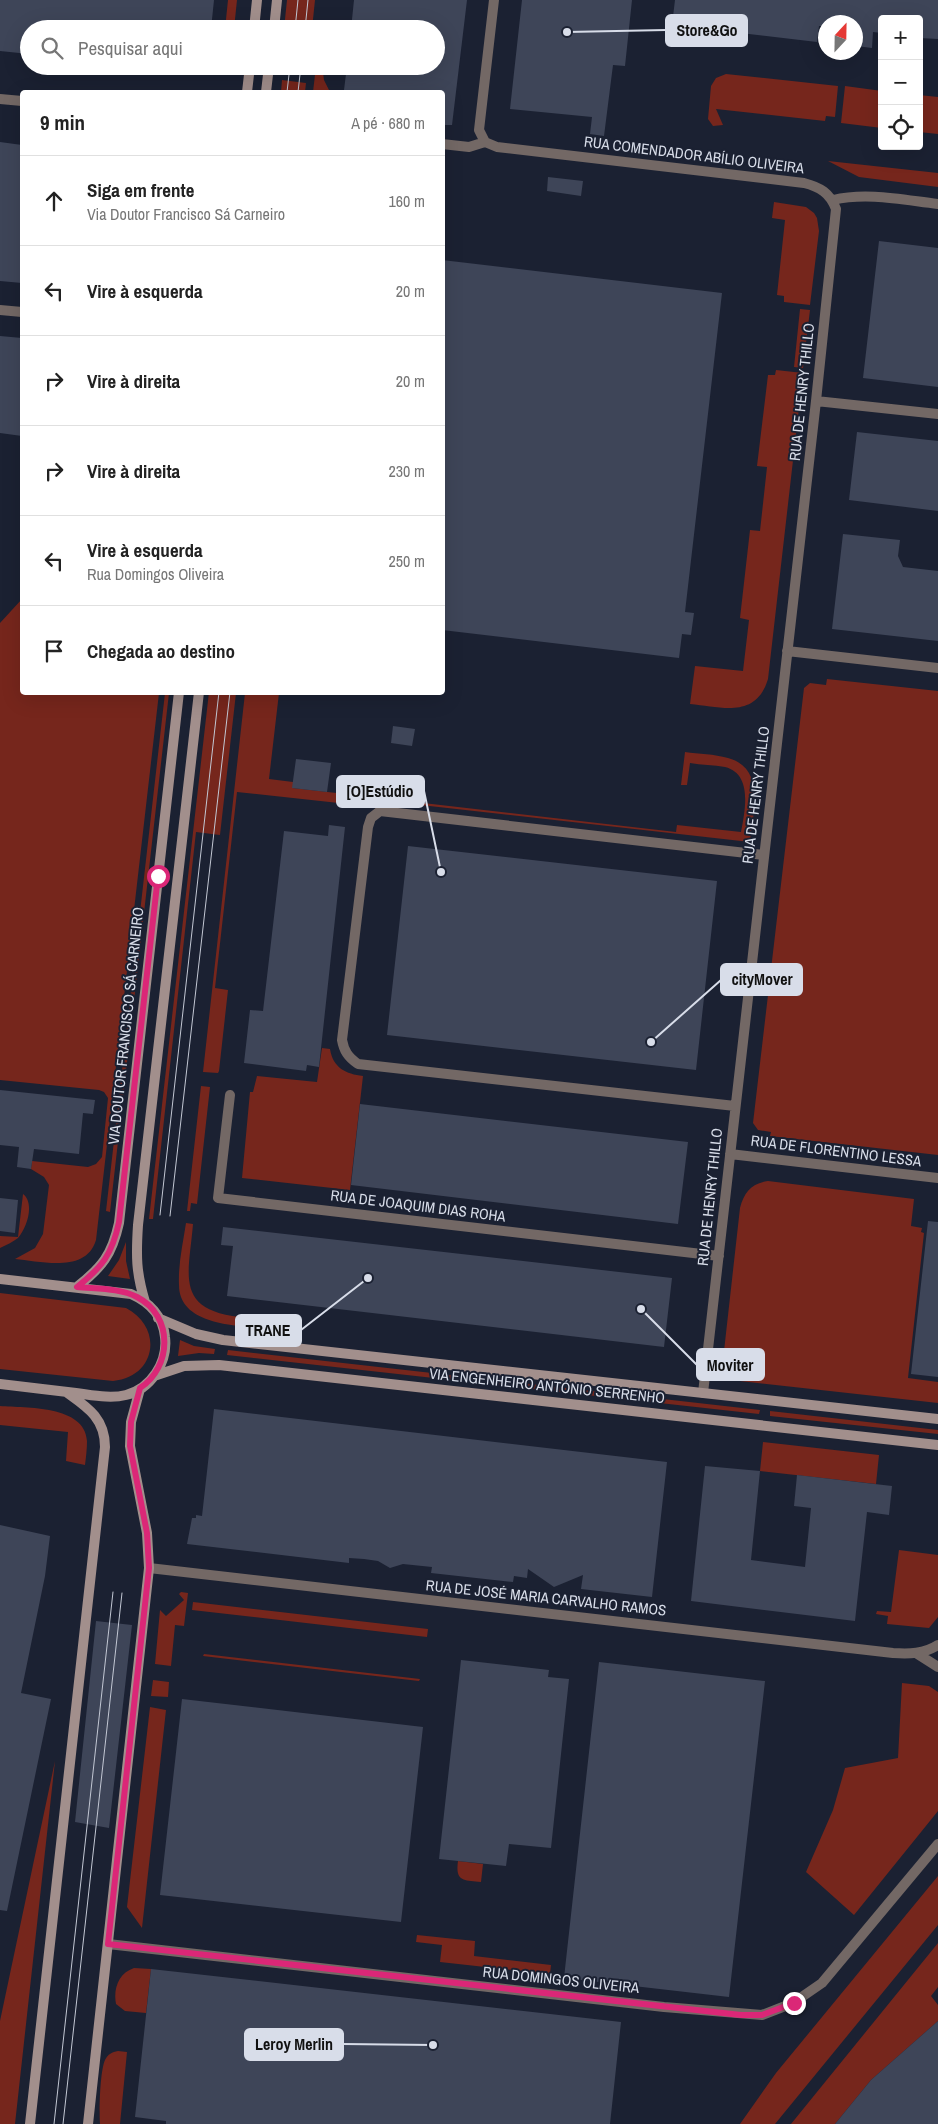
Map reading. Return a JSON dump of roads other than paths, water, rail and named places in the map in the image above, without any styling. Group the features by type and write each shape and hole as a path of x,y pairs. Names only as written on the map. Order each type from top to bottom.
{"main road":[{"path":"255,20 257,0"},
{"path":"275,20 277,0"},
{"path":"247,90 249,75"},
{"path":"266,90 269,75"},
{"name":"VIA DOUTOR FRANCISCO SÁ CARNEIRO","path":"77,1287 103,1265 111,1251 119,1222 179,695"},
{"path":"0,1384 66,1392 126,1395 140,1388 154,1376 165,1351 164,1330 158,1318 145,1302 137,1278 136,1257 138,1225 199,695"},
{"path":"0,1278 122,1292 131,1294 145,1302"},
{"name":"VIA ENGENHEIRO ANTÓNIO SERRENHO","path":"158,1318 196,1334 223,1340 938,1419"},
{"name":"VIA ENGENHEIRO ANTÓNIO SERRENHO","path":"154,1376 184,1366 220,1365 938,1445"},
{"path":"88,2124 149,1568 147,1533 130,1446 131,1422 140,1388"},
{"path":"30,2124 105,1446 105,1436 100,1420 93,1411 66,1392"}],"street":[{"path":"485,142 479,130 494,0"},
{"path":"0,99 20,101"},
{"name":"RUA COMENDADOR ABÍLIO OLIVEIRA","path":"445,144 469,147 485,142 497,147 804,183 826,192 833,200"},
{"path":"833,200 867,196 938,204"},
{"name":"RUA DE HENRY THILLO","path":"703,1393 836,217 833,200"},
{"path":"0,310 20,312"},
{"path":"816,400 938,414"},
{"path":"787,652 938,668"},
{"path":"735,1106 358,1064 349,1058 342,1040 368,827 371,818 380,811 764,855"},
{"name":"RUA DE JOAQUIM DIAS ROHA","path":"230,1095 218,1198 719,1256"},
{"name":"RUA DE FLORENTINO LESSA","path":"730,1154 938,1178"},
{"name":"RUA DE JOSÉ MARIA CARVALHO RAMOS","path":"149,1568 892,1653 916,1653 932,1649 938,1645"},
{"path":"916,1653 938,1667"},
{"name":"RUA DOMINGOS OLIVEIRA","path":"108,1944 741,2015 762,2015 794,2003 822,1983 938,1844"}],"tram line":[{"path":"296,20 298,0"},
{"path":"306,20 308,0"},
{"path":"287,90 289,75"},
{"path":"298,90 300,75"},
{"path":"160,1215 219,695"},
{"path":"170,1216 230,695"},
{"path":"54,2124 113,1592"},
{"path":"63,2124 122,1593"}],"place":[{"name":"Store&Go","path":"567,32"},
{"name":"[O]Estúdio","path":"441,872"},
{"name":"cityMover","path":"651,1042"},
{"name":"TRANE","path":"368,1278"},
{"name":"Moviter","path":"641,1309"},
{"name":"Leroy Merlin","path":"433,2045"}]}
